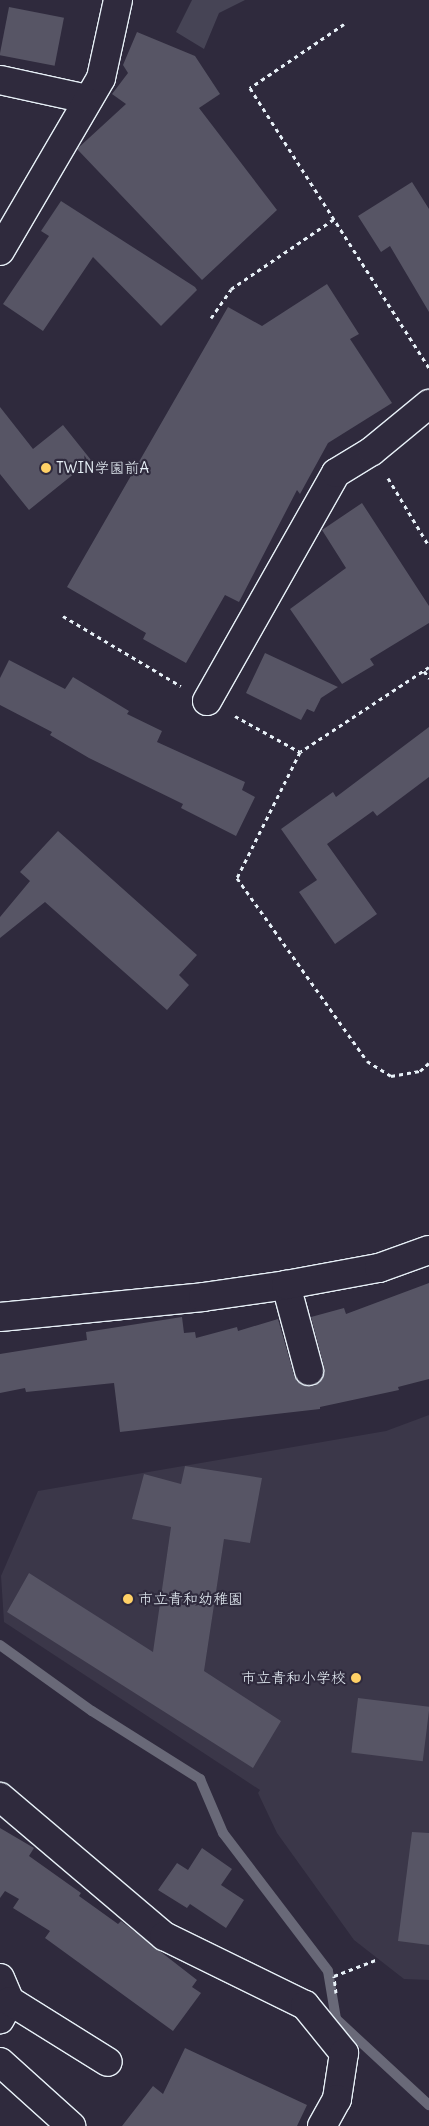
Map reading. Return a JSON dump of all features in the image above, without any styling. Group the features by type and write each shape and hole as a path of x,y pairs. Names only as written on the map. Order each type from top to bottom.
{"street":[{"path":"0,252 101,78 118,0"},
{"path":"0,80 87,100"},
{"path":"207,701 336,473 372,452 429,404"},
{"path":"0,1317 203,1297 286,1285 379,1268 429,1250"},
{"path":"286,1285 309,1371"},
{"path":"0,1797 164,1936 305,2004 344,2053 337,2099 322,2126"},
{"path":"3,1999 108,2062"},
{"path":"0,2062 60,2120"}],"path":[{"path":"344,24 250,88 429,368"},
{"path":"211,318 231,289 334,219"},
{"path":"372,452 429,546"},
{"path":"429,667 300,752 238,878 367,1062 391,1076 420,1071 429,1064"},
{"path":"424,671 429,678"},
{"path":"337,1995 334,1976 378,1959"}],"shaded area":[{"path":"192,0 245,0 219,13 204,49 176,32"},
{"path":"429,1415 429,1980 404,1979 354,1940 277,1833 258,1793 260,1790 4,1622 1,1576 38,1491 386,1431"}],"building":[{"path":"9,7 64,18 55,66 0,55"},
{"path":"137,32 195,56 220,94 199,108 277,210 202,280 77,149 126,104 112,94 128,73 123,65"},
{"path":"412,182 429,209 429,312 390,246 381,252 358,216"},
{"path":"61,201 197,290 161,326 93,257 43,331 3,304 49,236 41,231"},
{"path":"327,284 359,334 350,339 392,403 328,443 300,494 297,490 239,602 225,595 186,663 143,639 146,633 67,587 228,307 262,326"},
{"name":"TWIN学園前A","path":"0,407 33,449 63,425 91,460 29,510 0,474"},
{"path":"362,503 429,606 429,623 370,659 374,665 342,684 290,609 346,568 322,530"},
{"path":"265,653 338,687 321,698 314,712 307,709 301,720 246,693"},
{"path":"9,660 65,689 73,677 129,711 127,714 162,731 157,742 245,782 242,790 255,797 236,836 181,808 183,804 89,758 50,735 52,732 0,705 0,678"},
{"path":"429,727 429,777 377,816 373,811 327,844 377,914 335,944 299,892 317,880 281,829 333,792 336,797"},
{"path":"58,831 197,955 179,975 189,985 167,1010 45,902 0,938 0,917 30,881 20,872"},
{"path":"429,1283 429,1379 398,1387 399,1390 320,1407 320,1409 120,1432 114,1383 26,1392 25,1388 0,1393 0,1354 87,1340 86,1332 182,1317 184,1333 195,1332 196,1338 237,1327 238,1331 278,1319 294,1375 298,1382 313,1386 320,1382 324,1367 311,1317 344,1308 346,1314"},
{"path":"185,1466 262,1478 250,1543 224,1539 204,1671 281,1721 253,1768 7,1612 29,1573 153,1652 171,1527 132,1519 144,1474 181,1484"},
{"path":"358,1698 429,1707 423,1761 351,1753"},
{"path":"0,1828 34,1848 29,1856 81,1893 79,1896 118,1924 121,1921 197,1980 192,1987 201,1993 173,2031 45,1938 50,1931 13,1908 19,1899 5,1891 0,1898"},
{"path":"412,1832 429,1833 429,1945 398,1941"},
{"path":"202,1848 232,1869 221,1885 244,1900 226,1928 190,1904 187,1908 158,1890 177,1863 188,1870"},
{"path":"185,2048 307,2105 297,2126 122,2126 153,2086 163,2094"}],"waterway":[{"path":"0,1645 92,1711 200,1779 223,1833 328,1971 336,2019 429,2105"}],"place":[{"name":"TWIN学園前A","path":"46,468"},
{"name":"市立青和幼稚園","path":"128,1599"},
{"name":"市立青和小学校","path":"356,1678"}]}
